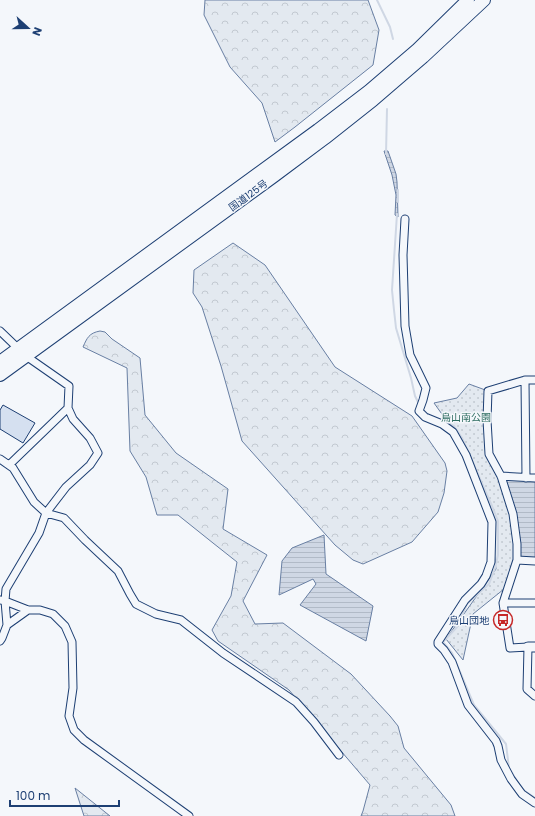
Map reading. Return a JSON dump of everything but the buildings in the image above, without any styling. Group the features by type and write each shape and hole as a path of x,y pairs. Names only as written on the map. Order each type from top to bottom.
{"highway":[{"name":"国道125号","path":"0,375 22,352 369,91 418,49 468,0"},
{"name":"国道125号","path":"0,362 22,352 274,176 325,138 373,100 417,62 484,0"}],"street":[{"path":"405,219 403,255 405,326 410,355 426,388 419,412 425,417 442,424 453,432 466,456 492,522 491,562 486,576 481,584 465,600 438,644 452,662 468,705 496,741 501,760 511,779 522,794 535,803"},
{"path":"0,331 22,352 69,386 68,408 73,419 90,438 98,453 90,466 66,487 46,513 39,533 6,589 2,600 7,625 0,640"},
{"path":"525,380 526,478"},
{"path":"535,380 525,380 488,391 487,420 489,454 501,476 513,514 517,544 517,560 504,603 510,648 531,647 527,689 535,696"},
{"path":"10,465 68,408"},
{"path":"0,459 13,468 34,502 46,513 64,518 118,571 136,604 156,614 181,620 223,653 296,702 314,722 339,755"},
{"path":"501,476 535,478"},
{"path":"517,560 535,561"},
{"path":"2,600 28,610 40,610 53,614 65,626 72,642 73,688 69,716 74,730 84,740 189,816"},
{"path":"504,603 535,603"},
{"path":"7,625 28,610"}],"green space":[{"path":"205,0 368,0 379,30 373,65 275,142 262,103 230,67 204,15"},
{"path":"233,243 265,265 335,367 412,416 445,463 447,471 444,493 438,512 412,542 363,564 353,560 335,545 242,441 221,366 202,307 193,293 194,270"},
{"path":"100,331 105,332 112,339 140,358 145,415 176,453 228,489 223,529 267,555 243,601 255,624 283,623 351,674 398,726 404,748 451,805 455,816 361,816 370,785 289,690 218,641 212,630 231,596 237,562 178,515 157,515 146,477 130,451 127,368 83,347 89,336"},
{"name":"烏山南公園","path":"469,384 488,391 489,454 501,476 517,544 509,585 473,614 463,660 446,639 496,569 489,512 444,417 434,403 457,398"},
{"path":"75,788 110,816 84,816"}],"shaded area":[{"path":"384,151 388,151 396,174 398,217 395,215 396,195 392,175"},
{"path":"501,479 535,480 535,561 515,560 517,544"},
{"path":"324,535 326,574 373,606 366,641 300,605 316,584 313,579 279,595 282,561 292,548"}],"waterway":[{"path":"377,0 390,27 393,39"},
{"path":"386,154 387,109"},
{"path":"398,190 398,202"},
{"path":"397,214 392,290 396,328 415,396 419,404"},
{"path":"443,421 454,426 462,438 498,521 498,555 489,584 467,604 457,627 443,642 452,653 474,705 506,744 509,768 522,789 535,798"}],"place":[{"name":"烏山団地","path":"503,620"}]}
